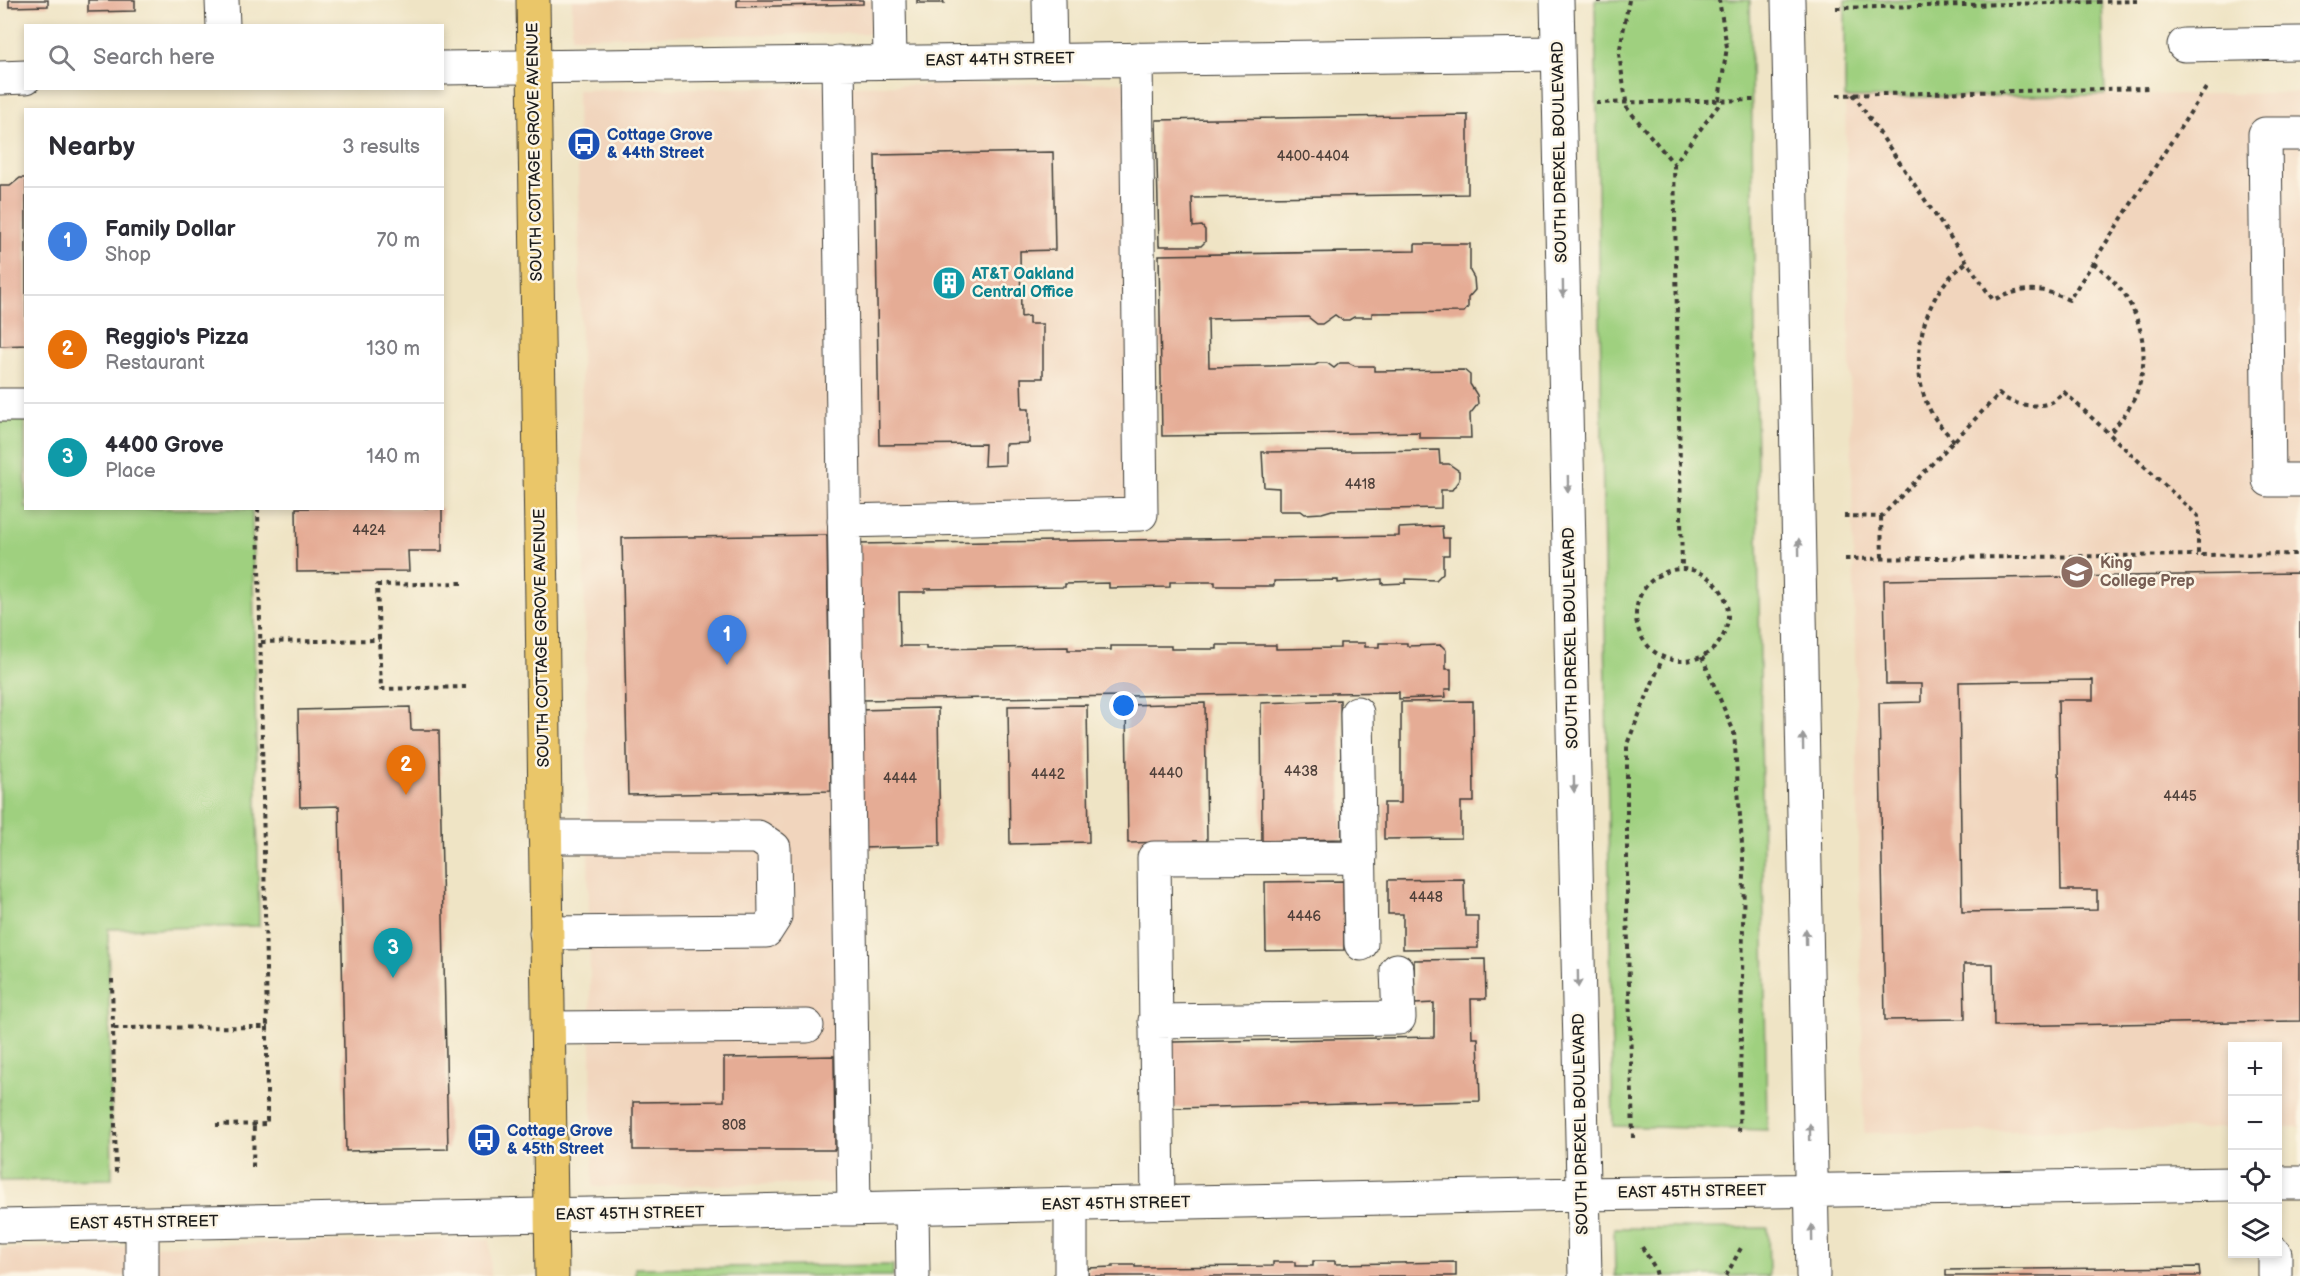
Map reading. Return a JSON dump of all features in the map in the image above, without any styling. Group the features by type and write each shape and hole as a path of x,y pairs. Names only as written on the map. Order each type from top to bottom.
{"main road":[{"name":"SOUTH COTTAGE GROVE AVENUE","path":"533,0 552,1276"}],"street":[{"path":"222,0 223,24"},
{"path":"889,0 890,61"},
{"path":"1049,0 1050,59"},
{"name":"SOUTH DREXEL BOULEVARD","path":"1557,0 1585,1276"},
{"path":"1788,0 1813,1276"},
{"path":"2184,45 2300,43"},
{"name":"EAST 44TH STREET","path":"444,68 1558,54"},
{"path":"844,521 1141,514 1136,58"},
{"path":"838,62 854,1209"},
{"path":"0,78 24,77"},
{"path":"2300,134 2265,134 2269,480 2300,480"},
{"path":"0,405 24,405"},
{"path":"1357,713 1361,944"},
{"path":"545,837 758,837 774,848 775,905 775,917 766,931 546,933"},
{"path":"1158,1203 1154,858 1359,857"},
{"path":"1155,1021 1399,1018 1397,970"},
{"path":"548,1028 807,1026"},
{"path":"2282,1183 2300,1183"},
{"name":"EAST 45TH STREET","path":"0,1226 1583,1194 2228,1184"},
{"path":"1071,1204 1071,1276"},
{"path":"912,1208 913,1276"},
{"path":"142,1223 142,1276"},
{"path":"2275,1258 2275,1276"}],"path":[{"path":"1597,1 1605,0"},
{"path":"1629,0 1619,54 1627,108 1674,164"},
{"path":"1682,569 1674,164 1718,106 1727,47 1719,0"},
{"path":"1836,8 2137,1"},
{"path":"1837,95 2150,87"},
{"path":"1853,94 1993,300 2026,290 2047,290 2069,300 2206,87"},
{"path":"1596,103 1758,100"},
{"path":"1954,441 1928,407 1919,378 1920,351 1926,319 1935,298 1949,278 1967,262"},
{"path":"2093,262 2109,274 2122,290 2137,316 2144,339 2144,364 2137,392 2126,414 2109,434"},
{"path":"1882,558 1881,517 1999,394 2007,401 2038,404 2052,402 2064,392 2198,516 2198,555"},
{"path":"216,1125 267,1124 258,510"},
{"path":"1844,516 1881,517"},
{"path":"1845,559 2300,554"},
{"path":"1682,569 1698,572 1711,579 1721,591 1727,605 1728,620 1724,635 1715,648 1702,657 1676,661 1663,657 1650,649 1641,637 1636,621 1636,606 1643,591 1653,579 1667,572 1682,569"},
{"path":"462,583 377,585 379,640 381,689 466,687"},
{"path":"261,642 379,640"},
{"path":"1633,1138 1627,908 1627,744 1663,657"},
{"path":"1702,657 1734,732 1735,744 1744,873 1739,1135"},
{"path":"112,979 116,1174"},
{"path":"114,1028 267,1027"},
{"path":"254,1124 254,1167"},
{"path":"1726,1276 1742,1246"},
{"path":"1642,1247 1655,1268 1657,1276"}],"shaded area":[{"path":"572,0 888,0 889,33 572,37"},
{"path":"1136,82 1141,514 844,521 853,1183 593,1187 577,90"},
{"name":"King College Prep","path":"2300,93 2300,1127 2282,1127 2282,1042 2228,1042 2228,1128 1864,1133 1845,98"},
{"path":"490,1239 491,1276 0,1276 0,1249"}],"green space":[{"path":"1595,0 1750,0 1767,1130 1613,1126"},
{"path":"1845,0 2102,0 2105,95 1845,98"},
{"path":"24,418 24,510 252,510 259,926 108,929 112,1179 0,1181 0,419"},
{"path":"1614,1228 1768,1228 1769,1276 1615,1276"},
{"path":"893,1265 893,1276 635,1276 635,1268"}],"building":[{"path":"9,0 48,0 48,6 9,7"},
{"path":"88,0 135,0 135,11 88,12"},
{"path":"737,0 863,0 863,4 737,7"},
{"path":"917,0 943,0 944,3 917,3"},
{"path":"1468,115 1468,194 1192,198 1193,227 1202,226 1205,230 1205,242 1201,246 1159,246 1156,120"},
{"name":"AT&T Oakland Central Office","path":"1053,152 1055,250 1020,251 1021,317 1029,316 1029,324 1043,324 1043,378 1021,378 1022,409 1029,409 1029,443 1005,444 1005,465 984,466 985,444 879,445 875,155"},
{"path":"20,178 24,178 24,345 0,346 0,186 10,186"},
{"path":"1415,244 1470,244 1470,271 1474,278 1475,290 1468,298 1468,307 1464,312 1372,313 1372,317 1354,317 1349,320 1342,320 1335,315 1322,324 1317,324 1308,317 1208,319 1209,367 1327,363 1334,368 1340,363 1349,363 1355,366 1374,366 1374,371 1464,370 1470,375 1470,384 1477,395 1478,404 1470,414 1471,438 1419,438 1419,432 1162,436 1159,255 1415,251"},
{"path":"1439,450 1440,464 1449,464 1459,471 1459,480 1452,490 1441,490 1441,508 1332,510 1305,514 1301,511 1279,511 1279,488 1264,487 1262,452"},
{"path":"296,510 442,510 442,551 408,551 409,571 297,572"},
{"path":"1442,526 1443,538 1449,538 1449,555 1443,555 1443,573 1436,580 1406,579 1406,583 1382,584 1382,579 1338,583 1338,580 1274,581 1274,586 1215,586 1215,582 1170,582 1170,587 1109,588 1109,583 1065,584 1065,587 925,589 925,592 899,592 900,646 926,646 926,649 1068,647 1068,650 1111,650 1111,646 1217,649 1217,645 1276,645 1276,649 1340,648 1340,643 1365,643 1365,647 1379,647 1379,643 1407,643 1407,646 1441,645 1446,650 1446,669 1451,669 1451,689 1445,689 1446,697 1399,699 1399,692 860,700 857,544 1399,536 1399,528"},
{"path":"827,535 831,791 628,795 622,538"},
{"path":"2300,573 2300,1021 1994,1026 1993,964 1964,964 1965,1019 1885,1020 1879,703 1921,702 1921,684 1886,684 1884,580","holes":["2093,680 2093,700 2058,700 2061,890 2097,890 2097,910 1962,912 1959,682"]},
{"path":"1340,700 1342,839 1262,841 1261,703"},
{"path":"1473,701 1474,802 1461,802 1461,838 1384,839 1384,803 1401,803 1401,702"},
{"path":"1205,703 1207,841 1128,843 1126,705"},
{"path":"1087,705 1089,842 1010,844 1008,706"},
{"path":"410,707 411,730 439,730 448,1149 346,1151 339,806 300,807 298,710"},
{"path":"938,708 940,846 861,848 859,710"},
{"path":"1464,879 1465,916 1478,916 1478,948 1403,949 1403,914 1388,914 1388,880"},
{"path":"1343,881 1344,950 1266,951 1265,882"},
{"path":"1485,959 1486,999 1471,999 1472,1038 1478,1038 1480,1101 1173,1108 1172,1042 1434,1037 1434,1003 1415,1004 1414,960"},
{"path":"834,1056 835,1150 633,1150 633,1102 724,1101 724,1058"},
{"path":"1313,1261 1335,1261 1335,1264 1456,1262 1456,1276 1088,1276 1088,1268 1113,1267 1113,1265 1135,1265 1135,1267 1273,1266 1273,1262 1295,1262 1295,1266 1313,1266"},
{"path":"2199,1267 2200,1276 1946,1276 1946,1270"}],"place":[{"name":"Cottage Grove & 44th Street","path":"584,144"},
{"name":"AT&T Oakland Central Office","path":"949,283"},
{"name":"King College Prep","path":"2077,572"},
{"name":"Family Dollar","path":"727,665"},
{"name":"Reggio's Pizza","path":"406,795"},
{"name":"4400 Grove","path":"393,978"},
{"name":"Cottage Grove & 45th Street","path":"484,1140"}]}
